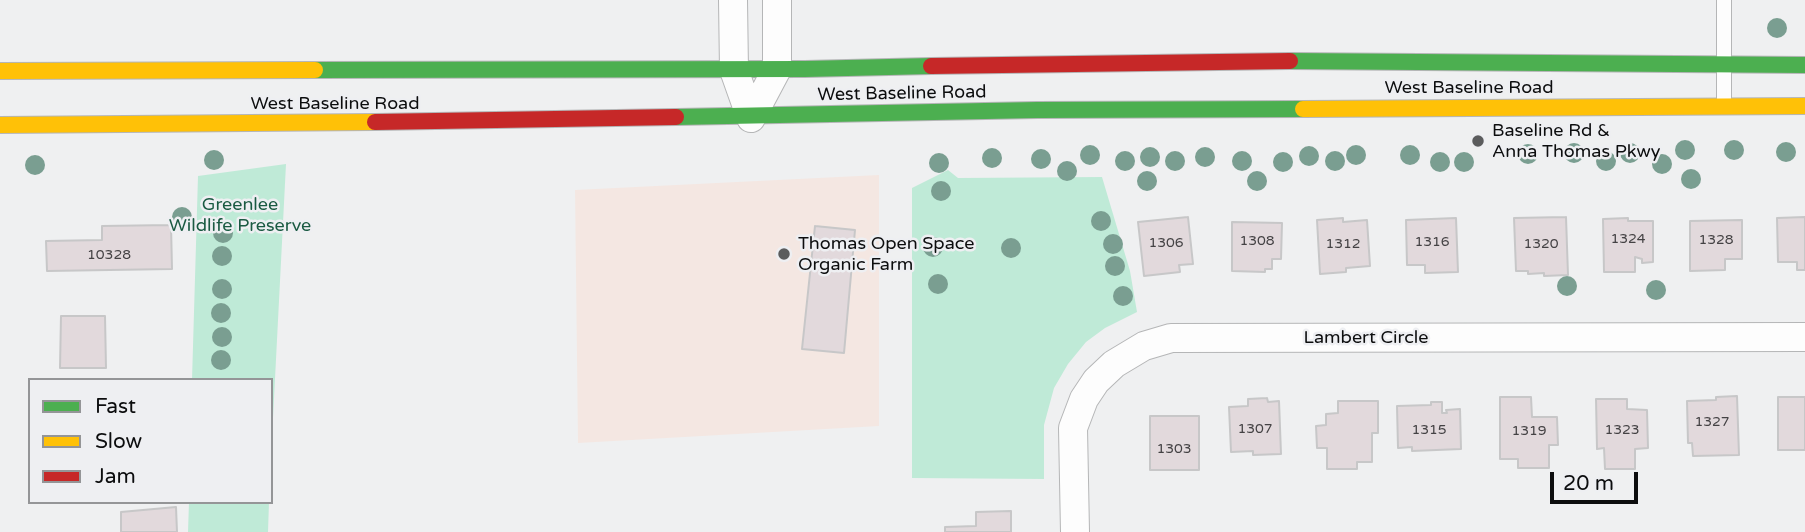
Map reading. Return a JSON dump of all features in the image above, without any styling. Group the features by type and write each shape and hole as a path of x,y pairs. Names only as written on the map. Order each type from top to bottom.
{"main road":[{"name":"West Baseline Road","path":"0,71 734,70 1089,62 1358,60 1805,65"},
{"name":"West Baseline Road","path":"0,125 751,118 1037,110 1805,106"}],"street":[{"path":"733,0 734,70 751,118"},
{"path":"751,118 776,69 777,0"},
{"name":"Lambert Circle","path":"1074,532 1073,428 1084,399 1096,381 1114,364 1144,346 1171,338 1805,337"}],"lane":[{"path":"1724,0 1724,106"}],"shaded area":[{"path":"879,175 879,426 578,443 575,190"}],"green space":[{"name":"Greenlee Wildlife Preserve","path":"286,164 273,418 273,378 192,378 198,176"},
{"path":"948,170 958,178 1102,177 1130,271 1137,312 1105,328 1086,342 1068,364 1054,388 1044,425 1044,479 912,478 912,188"},
{"path":"189,504 269,504 268,532 188,532"}],"building":[{"path":"1188,217 1193,264 1179,265 1180,272 1144,276 1138,222"},
{"path":"1566,217 1568,275 1544,276 1544,273 1528,274 1528,271 1516,271 1514,218"},
{"path":"1805,217 1805,270 1797,270 1797,262 1778,262 1777,218"},
{"path":"1343,218 1343,222 1367,220 1370,266 1346,268 1346,272 1320,274 1317,220"},
{"path":"1456,218 1458,272 1425,273 1425,265 1407,265 1406,220"},
{"path":"1628,218 1628,221 1653,221 1653,262 1642,263 1642,259 1635,257 1635,272 1604,272 1603,219"},
{"path":"1742,220 1742,259 1725,259 1725,270 1690,271 1690,221"},
{"path":"1232,222 1282,223 1281,259 1272,259 1272,269 1265,269 1265,272 1232,271"},
{"path":"171,225 172,269 47,271 46,241 102,240 102,226"},
{"path":"815,226 855,230 844,353 802,349"},
{"path":"61,316 105,316 106,368 60,368"},
{"path":"1737,396 1739,455 1693,456 1692,443 1688,443 1687,401"},
{"path":"1500,397 1531,397 1532,417 1557,417 1558,445 1549,445 1549,468 1518,468 1518,459 1500,459"},
{"path":"1778,397 1805,397 1805,450 1778,450"},
{"path":"1267,398 1268,402 1279,401 1281,454 1253,455 1253,451 1231,452 1229,407 1248,406 1248,399"},
{"path":"1596,399 1627,399 1627,409 1647,410 1648,448 1635,449 1635,469 1605,469 1604,448 1597,449"},
{"path":"1338,401 1378,401 1378,433 1372,433 1372,462 1357,462 1357,469 1327,469 1327,448 1317,448 1316,426 1326,425 1326,414 1338,413"},
{"path":"1431,402 1442,402 1442,413 1460,409 1461,449 1412,451 1412,447 1398,448 1397,406 1431,405"},
{"path":"1150,416 1199,416 1199,470 1150,470"},
{"path":"176,507 177,532 121,532 121,512"},
{"path":"1011,511 1011,532 945,532 945,527 976,526 976,512"}],"traffic: fast":[{"path":"1290,61 1805,65"},
{"path":"315,70 805,69 931,66"},
{"path":"676,117 1037,110 1303,109"}],"traffic: slow":[{"path":"0,71 315,70"},
{"path":"1303,109 1805,106"},
{"path":"0,125 375,122"}],"traffic: jam":[{"path":"931,66 1290,61"},
{"path":"375,122 676,117"}],"place":[{"name":"Baseline Rd & Anna Thomas Pkwy","path":"1478,141"},
{"name":"Thomas Open Space Organic Farm","path":"784,254"}]}
